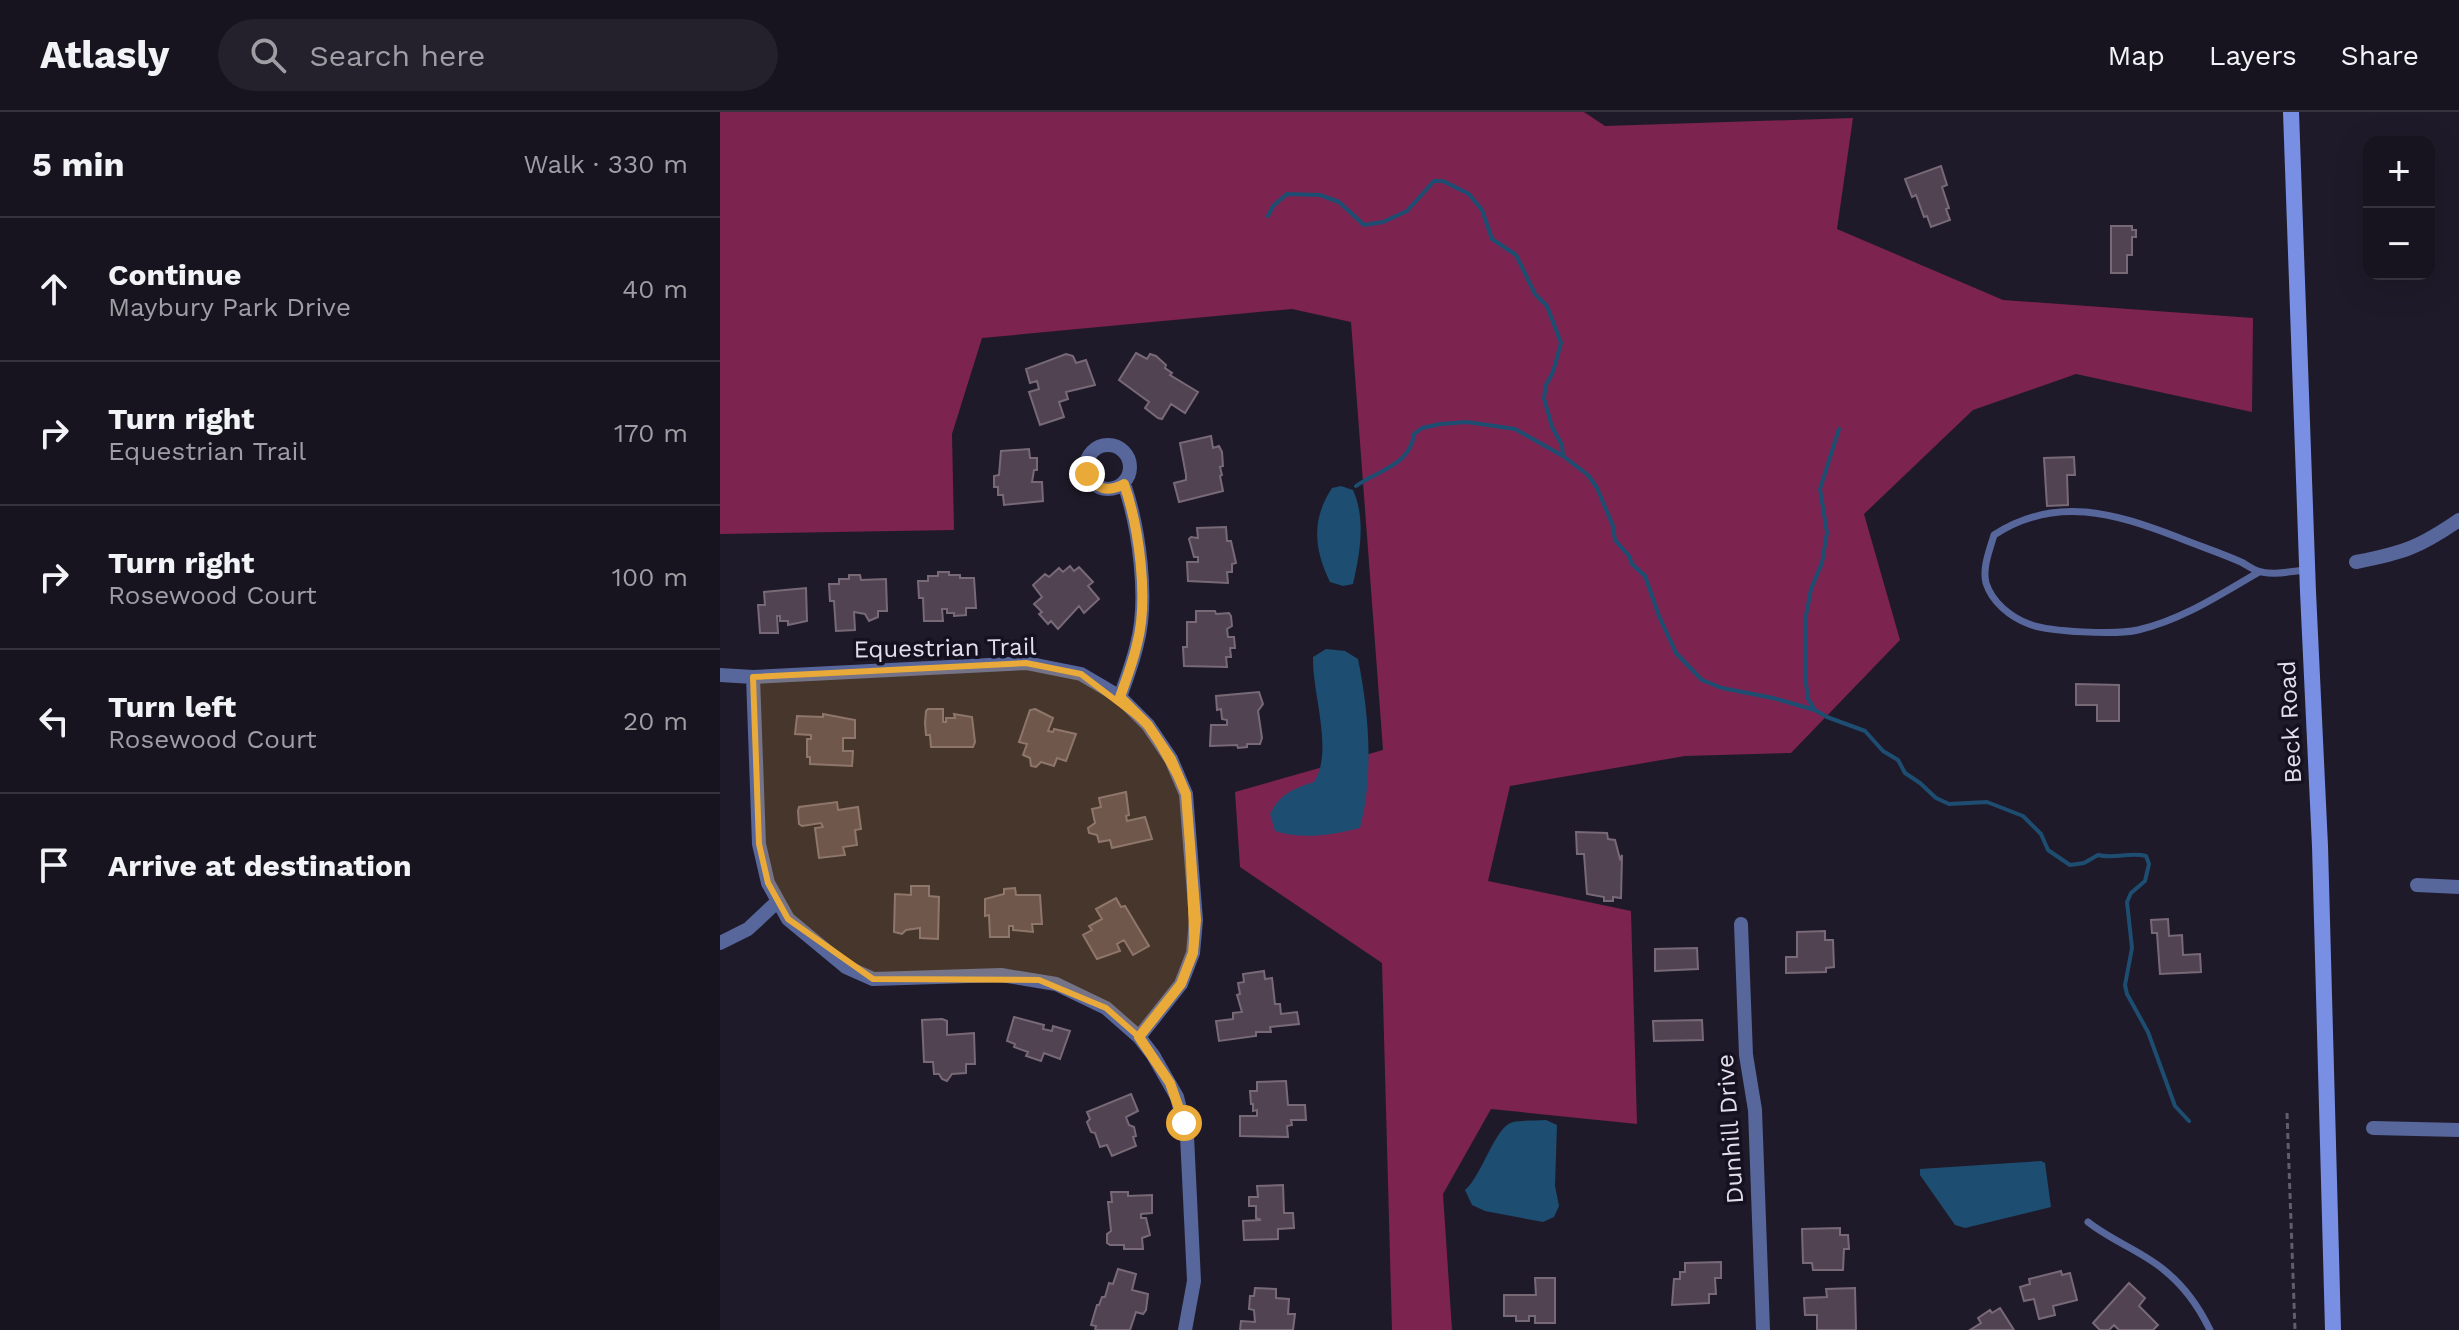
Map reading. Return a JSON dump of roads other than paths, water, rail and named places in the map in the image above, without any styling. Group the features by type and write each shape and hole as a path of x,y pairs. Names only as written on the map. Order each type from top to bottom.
{"main road":[{"name":"Beck Road","path":"2291,112 2320,846 2333,1330"}],"street":[{"path":"1120,697 1138,642 1142,616 1138,535 1124,484"},
{"path":"2356,562 2390,556 2424,544 2459,520"},
{"name":"Equestrian Trail","path":"720,675 753,677 1026,663 1081,674 1120,697 1148,725 1171,759 1186,794 1196,920 1193,953 1181,984 1139,1037"},
{"path":"753,677 759,844 768,883 788,919 846,967 873,979 1001,975 1039,980 1073,991 1106,1008 1139,1037 1163,1070 1177,1097 1187,1136 1194,1281 1185,1330"},
{"path":"2417,885 2459,887"},
{"path":"720,943 748,929 778,901"},
{"name":"Dunhill Drive","path":"1741,924 1746,1055 1756,1125 1763,1330"},
{"path":"2373,1128 2459,1130"}],"lane":[{"path":"2259,572 2242,562 2131,519 2067,510 2011,524 1994,535 1986,561 1985,581 1995,601 2012,616 2031,625 2097,632 2134,631 2187,612 2259,572 2307,570"},
{"path":"2088,1222 2109,1239 2163,1269 2199,1307 2210,1330"}],"water":[{"path":"1341,486 1353,490 1361,525 1353,584 1343,586 1330,582 1317,535 1325,500 1332,488"},
{"path":"1326,649 1345,651 1358,659 1368,744 1367,787 1360,828 1318,836 1286,834 1275,831 1270,814 1288,793 1314,782 1320,769 1322,739 1313,657"},
{"path":"1546,1120 1557,1125 1555,1186 1559,1206 1554,1217 1543,1222 1485,1211 1472,1205 1465,1190 1506,1125"},
{"path":"2045,1163 2051,1207 1965,1228 1955,1225 1920,1175 1920,1169"}],"waterway":[{"path":"1268,216 1273,206 1287,194 1320,195 1339,202 1364,225 1383,222 1407,211 1434,181 1443,181 1469,194 1482,210 1492,239 1516,255 1535,294 1547,306 1561,343 1544,398 1552,427 1562,445 1563,456"},
{"path":"1356,486 1400,460 1411,445 1414,434 1422,428 1467,422 1515,429 1563,456 1588,475 1613,526 1615,540 1645,576 1676,653 1702,680 1722,688 1815,710 1865,731 1883,751 1898,760 1905,773 1936,798 1949,804 1987,802 2023,816 2041,834 2048,850 2070,865 2084,863 2098,855 2146,856 2149,864 2145,881 2131,893 2127,902 2132,948 2125,985 2148,1032 2175,1106 2189,1121"},
{"path":"1814,708 1808,699 1806,683 1805,621 1811,589 1822,563 1827,533 1820,489 1839,429"}]}
